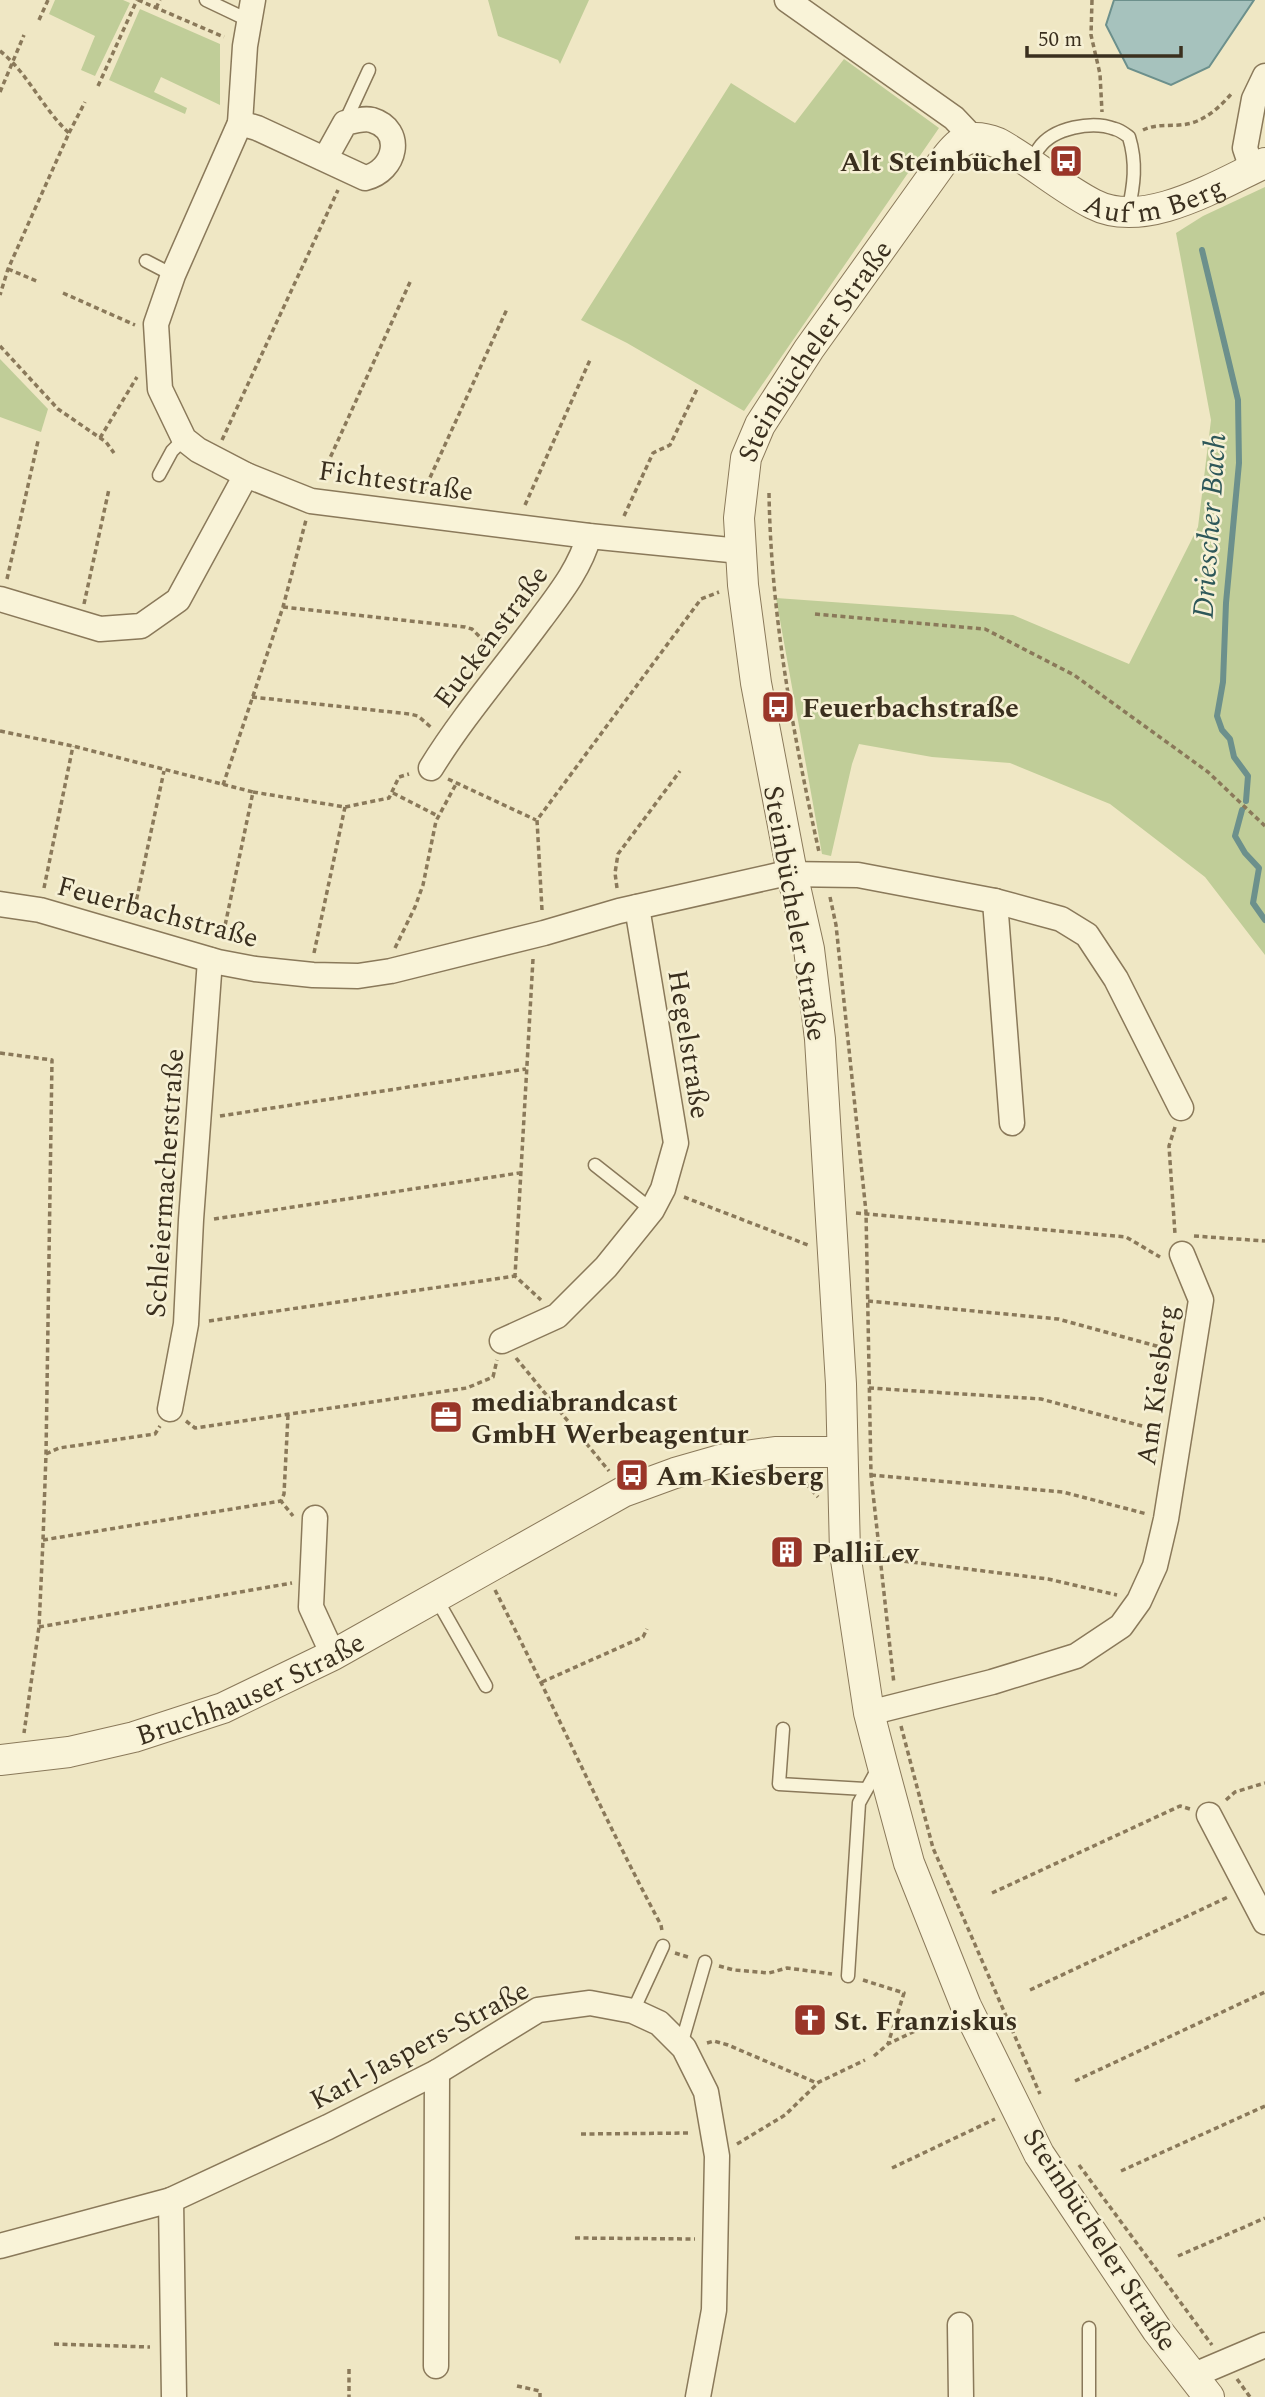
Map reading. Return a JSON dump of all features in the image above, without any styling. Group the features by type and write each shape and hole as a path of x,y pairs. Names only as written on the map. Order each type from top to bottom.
{"street":[{"path":"786,0 933,102 954,118 972,137"},
{"path":"184,439 160,389 156,324 173,275 240,123 245,46 251,10"},
{"path":"1259,166 1245,148 1254,99 1265,76"},
{"path":"240,123 365,178 375,176 389,164 394,146 391,136 383,126 371,120 345,123 325,159"},
{"name":"Auf'm Berg","path":"972,137 983,137 999,143 1096,206 1128,212 1147,211 1174,204 1259,166"},
{"name":"Steinbücheler Straße","path":"972,137 952,150 942,163 809,349 760,425 746,458 739,518 743,585 761,711 808,949 820,1039 835,1299 855,1386 845,1553 883,1710 882,1763 909,1863 966,2006 1029,2104 1039,2154 1157,2330 1200,2386"},
{"name":"Fichtestraße","path":"184,439 246,475 311,501 589,536 740,551"},
{"path":"1,600 100,629 141,626 178,600 246,475"},
{"name":"Euckenstraße","path":"431,768 448,741 571,577 583,555 589,536"},
{"name":"Feuerbachstraße","path":"0,904 40,910 210,960 256,969 358,976 391,971 628,909 792,873 858,875 995,901 1061,919 1087,935 1116,979 1181,1108"},
{"path":"995,901 1012,1123"},
{"name":"Hegelstraße","path":"502,1341 557,1316 606,1267 658,1199 676,1143 628,909"},
{"name":"Schleiermacherstraße","path":"170,1409 186,1324 210,960"},
{"name":"Am Kiesberg","path":"883,1710 992,1682 1076,1656 1121,1626 1139,1601 1155,1566 1166,1520 1201,1300 1179,1244"},
{"name":"Bruchhauser Straße","path":"10,1760 69,1752 134,1737 223,1708 332,1655 623,1492 675,1473 724,1460 775,1452 852,1466"},
{"path":"314,1518 311,1608 332,1655"},
{"path":"1209,1815 1265,1922"},
{"name":"Karl-Jaspers-Straße","path":"0,2246 171,2200 437,2073 538,2010 590,2003 633,2011 659,2023 681,2045 706,2092 715,2144 713,2310 698,2397"},
{"path":"436,2366 437,2073"},
{"path":"171,2200 174,2397"},
{"path":"960,2325 961,2397"},
{"path":"1200,2386 1224,2362 1265,2345"}],"lane":[{"path":"206,0 251,10"},
{"path":"345,123 369,70"},
{"path":"1031,164 1040,146 1059,132 1102,126 1116,129 1129,137 1134,155 1134,184 1128,212"},
{"path":"146,261 173,275"},
{"path":"159,475 172,450 184,439"},
{"path":"595,1165 658,1199"},
{"path":"436,1598 486,1686"},
{"path":"783,1729 779,1784 865,1789"},
{"path":"848,1976 859,1802 882,1763"},
{"path":"633,2011 663,1946"},
{"path":"681,2045 705,1962"},
{"path":"1089,2328 1089,2397"}],"path":[{"path":"39,20 48,0"},
{"path":"98,86 138,0 245,46"},
{"path":"156,8 160,0"},
{"path":"1092,0 1091,35 1100,74 1102,126"},
{"path":"0,92 24,35"},
{"path":"0,51 12,61 53,118 69,133"},
{"path":"1129,137 1150,127 1189,124 1217,109 1233,92"},
{"path":"0,295 8,269 85,102"},
{"path":"214,458 347,170"},
{"path":"8,269 39,282"},
{"path":"223,785 283,607 311,501 411,280"},
{"path":"63,293 138,326 156,324"},
{"path":"413,514 507,309"},
{"path":"0,346 58,409 100,438 114,453"},
{"path":"100,438 156,350"},
{"path":"515,526 590,360"},
{"path":"616,538 653,453 670,445 698,387"},
{"path":"1,600 38,440"},
{"path":"768,486 775,602 793,732 836,925 866,1212 868,1301 855,1386 852,1466 879,1558 883,1710 1029,2104 892,2168"},
{"path":"80,623 109,489"},
{"path":"557,1316 515,1276 526,1069 539,934 537,820 701,599 743,585"},
{"path":"283,607 465,627 472,629 490,647"},
{"path":"816,614 985,629 1074,674 1208,772 1265,826"},
{"path":"251,697 410,713 429,725"},
{"path":"0,731 74,746 253,792 345,807 389,798 399,777 431,768 456,784 537,820"},
{"path":"40,910 74,746"},
{"path":"135,909 164,771"},
{"path":"628,909 615,873 618,854 680,771"},
{"path":"391,971 394,950 423,886 438,816 456,784"},
{"path":"223,935 253,792"},
{"path":"393,793 438,816"},
{"path":"317,933 345,807"},
{"path":"0,1053 52,1060 46,1454 39,1627 10,1760"},
{"path":"198,1117 212,1118 526,1069"},
{"path":"830,1213 866,1212 1126,1237 1175,1266 1179,1244 1169,1146 1181,1108"},
{"path":"191,1220 229,1218 519,1173"},
{"path":"658,1199 806,1245"},
{"path":"1179,1244 1265,1241"},
{"path":"186,1324 515,1276"},
{"path":"835,1299 1058,1319 1193,1356"},
{"path":"46,1454 59,1448 155,1434 170,1409 195,1428 467,1388 493,1377 502,1341"},
{"path":"502,1341 623,1492"},
{"path":"855,1386 1041,1399 1180,1436"},
{"path":"281,1501 284,1494 288,1415"},
{"path":"852,1466 1063,1492 1166,1520"},
{"path":"43,1540 281,1501"},
{"path":"281,1501 293,1516 314,1518"},
{"path":"879,1558 1048,1579 1139,1601"},
{"path":"484,1569 542,1682 619,1847 661,1924 663,1946 670,1952 734,1970 769,1973 787,1968 848,1976 904,1993 888,2044"},
{"path":"39,1627 311,1580"},
{"path":"542,1682 643,1637 648,1629"},
{"path":"992,1893 1180,1806 1209,1815 1235,1792 1265,1783"},
{"path":"1030,1990 1247,1888"},
{"path":"1075,2081 1265,1992"},
{"path":"874,2056 888,2044 966,2006"},
{"path":"714,2041 817,2083"},
{"path":"581,2134 715,2144 785,2115 817,2083 865,2060"},
{"path":"1121,2171 1265,2106"},
{"path":"1074,2158 1250,2397"},
{"path":"1178,2256 1265,2218"},
{"path":"575,2238 715,2239"},
{"path":"54,2344 174,2348"},
{"path":"349,2370 349,2397"},
{"path":"517,2386 540,2391 540,2397"}],"green space":[{"path":"55,0 123,0 130,3 95,76 81,70 95,36 49,14"},
{"path":"488,0 589,0 560,64 558,60 498,36"},
{"path":"140,9 220,44 220,105 161,77 154,92 187,108 185,114 109,80"},
{"path":"844,59 939,128 744,411 627,343 581,320 731,83 795,123"},
{"path":"1265,187 1265,955 1205,877 1110,804 1010,763 932,757 859,744 831,856 822,854 776,598 1013,615 1129,664 1198,527 1211,420 1176,233 1203,216"},
{"path":"0,359 48,409 41,432 0,417"}],"water":[{"path":"1114,0 1254,0 1209,67 1171,85 1128,68 1106,25"}],"waterway":[{"name":"Driescher Bach","path":"1202,250 1238,400 1239,463 1226,603 1223,682 1217,716 1222,730 1230,739 1234,757 1248,776 1246,801"},
{"name":"Driescher Bach","path":"1242,810 1235,836 1245,853 1259,868 1253,903 1265,920"}],"place":[{"name":"Alt Steinbüchel","path":"1066,161"},
{"name":"Feuerbachstraße","path":"778,707"},
{"name":"mediabrandcast GmbH Werbeagentur","path":"446,1417"},
{"name":"Am Kiesberg","path":"632,1475"},
{"name":"PalliLev","path":"787,1552"},
{"name":"St. Franziskus","path":"810,2020"}]}
